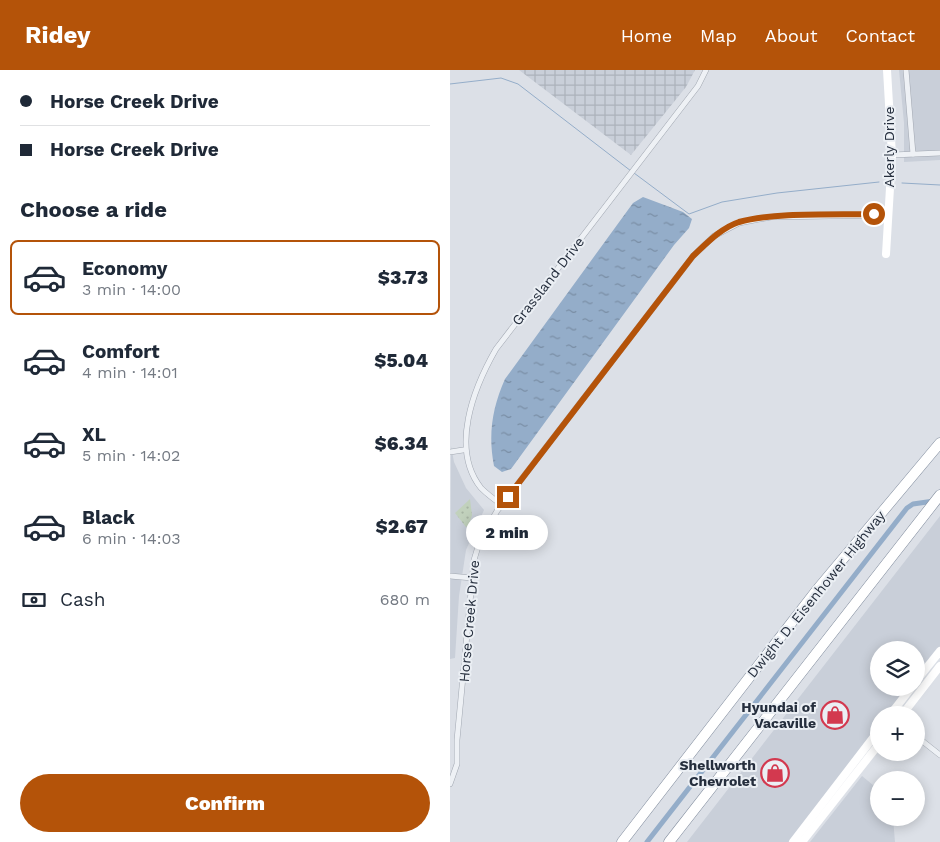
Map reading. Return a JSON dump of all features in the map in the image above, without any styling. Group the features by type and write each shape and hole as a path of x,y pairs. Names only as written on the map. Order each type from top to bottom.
{"highway":[{"name":"Dwight D. Eisenhower Highway","path":"622,842 822,583 940,443"},
{"path":"669,842 939,495"}],"street":[{"name":"Grassland Drive","path":"502,505 480,488 467,467 463,450 464,424 482,373 496,349 698,86 706,70"},
{"name":"Akerly Drive","path":"886,254 892,155 887,70"},
{"path":"906,70 914,154"},
{"path":"892,155 940,153"},
{"name":"Horse Creek Drive","path":"450,784 457,764 457,740 472,578 480,540 502,505 693,256 714,236 739,222 770,217 888,215"},
{"path":"450,452 463,450"},
{"path":"450,576 472,578"},
{"path":"925,670 940,651"},
{"path":"909,706 940,666"},
{"path":"897,706 905,696"},
{"path":"793,842 870,742"},
{"path":"925,743 940,755"},
{"path":"802,842 870,755"}],"shaded area":[{"path":"519,70 695,70 686,87 631,155"},
{"path":"899,70 940,70 940,160 904,162 904,123"},
{"path":"451,446 454,462 466,488 484,510 466,550 459,596 455,658 450,659"},
{"path":"940,516 940,647 925,666 925,641 870,641 870,696 903,696 895,706 870,706 870,738 789,842 687,842"},
{"path":"862,776 870,783 870,826 894,826 895,842 810,842"}],"green space":[{"path":"470,499 472,515 469,525 466,527 455,513"}],"water":[{"path":"643,197 683,212 692,219 689,228 674,245 511,469 502,472 494,466 491,432 494,411 505,379 633,203"}],"waterway":[{"path":"450,84 501,78 518,84 631,171"},
{"path":"634,173 689,214 722,202 777,193 879,182"},
{"path":"902,183 940,185"},
{"path":"647,842 907,508 913,504 934,501"}],"place":[{"name":"Hyundai of Vacaville","path":"835,715"},
{"name":"Shellworth Chevrolet","path":"775,773"}],"route":[{"path":"508,497 693,256 714,236 739,222 770,217 874,214"}]}
